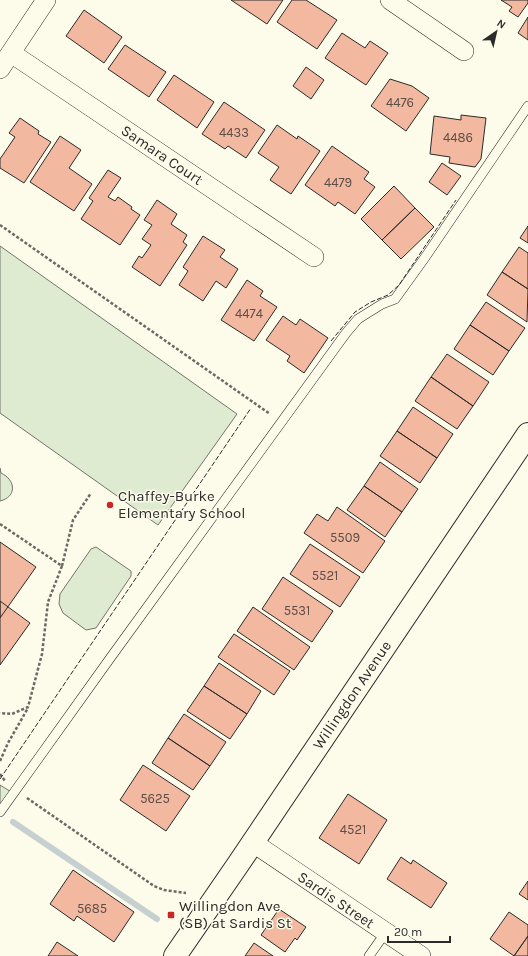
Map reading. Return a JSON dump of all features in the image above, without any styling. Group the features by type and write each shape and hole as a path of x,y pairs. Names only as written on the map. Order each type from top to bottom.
{"main road":[{"name":"Willingdon Avenue","path":"175,956 528,434"}],"street":[{"path":"0,69 46,0"},
{"path":"390,0 464,51"},
{"name":"Samara Court","path":"11,53 314,258"},
{"name":"Sardis Street","path":"252,842 421,956"}],"lane":[{"path":"0,812 346,333 358,319 382,304 395,299 528,106"},
{"path":"369,956 386,932"}],"path":[{"path":"0,225 281,422"},
{"path":"0,761 28,707 42,654 48,602 62,566 73,520 92,493"},
{"path":"0,524 62,566"},
{"path":"0,713 12,714 28,707"},
{"path":"13,793 27,798 154,886 164,890 186,893"}],"green space":[{"path":"0,246 237,414 158,525 0,413"},
{"path":"0,468 1,473 10,480 12,484 12,492 6,499 0,501"},
{"path":"96,547 131,571 131,576 96,628 86,630 63,613 59,604 60,594 91,549"},
{"path":"0,785 13,793 0,812"}],"building":[{"path":"231,0 283,0 267,24"},
{"path":"292,0 306,0 337,20 317,49 277,22"},
{"path":"501,0 528,0 528,3 518,17 509,11 512,7"},
{"path":"84,10 122,37 104,63 66,36"},
{"path":"528,17 528,40 518,33"},
{"path":"342,33 365,48 370,41 388,53 366,85 325,58"},
{"path":"125,45 166,72 149,97 108,69"},
{"path":"306,67 324,80 311,99 293,86"},
{"path":"174,75 214,102 197,128 157,100"},
{"path":"390,79 412,86 429,98 406,131 371,106"},
{"path":"224,102 265,130 246,158 228,146 225,149 202,134"},
{"path":"461,115 486,118 481,159 475,167 449,163 450,157 430,154 434,116 461,120"},
{"path":"20,118 39,131 38,134 51,142 24,183 0,168 0,159 15,137 9,133"},
{"path":"277,125 297,139 298,136 320,151 291,194 270,180 279,167 258,153"},
{"path":"60,136 81,150 69,168 92,184 74,211 30,182"},
{"path":"332,146 369,172 364,179 375,187 355,214 338,202 335,206 305,185"},
{"path":"442,163 461,176 447,195 429,182"},
{"path":"108,170 121,178 108,197 115,201 118,197 140,215 120,245 81,219 93,201 89,198"},
{"path":"394,186 415,208 382,240 361,219"},
{"path":"157,200 177,214 171,224 187,235 183,242 187,245 160,286 132,267 139,256 142,258 151,245 142,239 152,225 144,220"},
{"path":"415,208 434,227 401,259 382,240"},
{"path":"528,226 528,243 520,238"},
{"path":"203,236 225,250 220,257 238,269 226,288 216,281 203,301 179,285 188,271 183,267"},
{"path":"519,247 528,253 528,289 502,272"},
{"path":"502,272 528,289 527,322 487,295"},
{"path":"247,280 263,291 260,296 277,307 254,341 221,320"},
{"path":"486,302 525,328 509,351 470,325"},
{"path":"283,316 296,325 300,319 328,338 304,373 287,361 290,356 266,340"},
{"path":"470,325 509,351 493,375 454,349"},
{"path":"447,354 489,382 473,406 431,377"},
{"path":"431,377 473,406 457,429 415,401"},
{"path":"413,407 453,434 437,458 397,431"},
{"path":"397,431 437,458 420,483 380,456"},
{"path":"380,462 418,489 402,512 364,486"},
{"path":"364,486 402,512 385,537 347,510"},
{"path":"337,507 385,541 363,573 304,533 317,514 328,521"},
{"path":"0,542 36,567 0,618"},
{"path":"310,544 360,577 340,607 290,574"},
{"path":"283,577 333,611 312,642 262,609"},
{"path":"0,601 30,623 0,665"},
{"path":"253,607 310,647 294,670 237,631"},
{"path":"234,634 290,671 274,695 218,657"},
{"path":"219,663 261,691 247,714 204,686"},
{"path":"204,686 247,714 230,739 187,711"},
{"path":"184,714 226,742 210,766 168,738"},
{"path":"168,738 210,766 193,790 152,763"},
{"path":"143,765 190,796 166,831 120,800"},
{"path":"348,794 387,820 359,864 319,838"},
{"path":"401,857 411,864 413,860 447,883 431,908 387,879"},
{"path":"73,870 134,912 114,942 77,916 74,921 50,904"},
{"path":"528,881 528,900 519,894"},
{"path":"279,909 306,927 297,940 295,938 285,952 261,935"},
{"path":"509,912 528,925 528,936 514,956 490,939"},
{"path":"528,936 528,956 514,956"},
{"path":"57,942 78,956 48,956"},
{"path":"254,943 273,956 245,956"}],"waterway":[{"path":"13,822 157,919"}],"fence":[{"path":"331,341 355,312 371,302 388,295 399,285 456,200"},
{"path":"0,779 251,408"}],"place":[{"name":"Chaffey-Burke Elementary School","path":"110,505"},
{"name":"Willingdon Ave (SB) at Sardis St","path":"171,915"}]}
